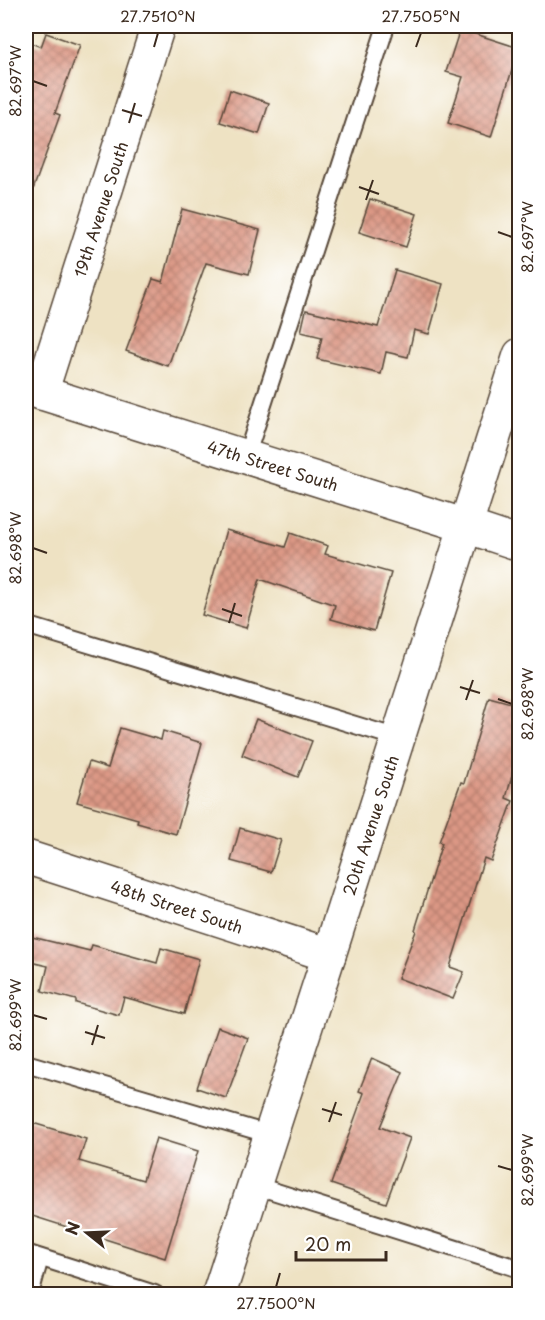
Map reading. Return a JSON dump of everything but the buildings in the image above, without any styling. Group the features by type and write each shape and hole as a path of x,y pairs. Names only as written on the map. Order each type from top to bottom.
{"street":[{"name":"19th Avenue South","path":"33,390 158,26"},
{"name":"20th Avenue South","path":"219,1294 519,355"},
{"name":"47th Street South","path":"33,390 519,544"},
{"name":"48th Street South","path":"26,857 329,955"}],"lane":[{"path":"246,457 386,26"},
{"path":"26,625 398,738"},
{"path":"26,1063 270,1134"},
{"path":"254,1185 519,1269"},
{"path":"30,1294 33,1256 155,1294"}]}
